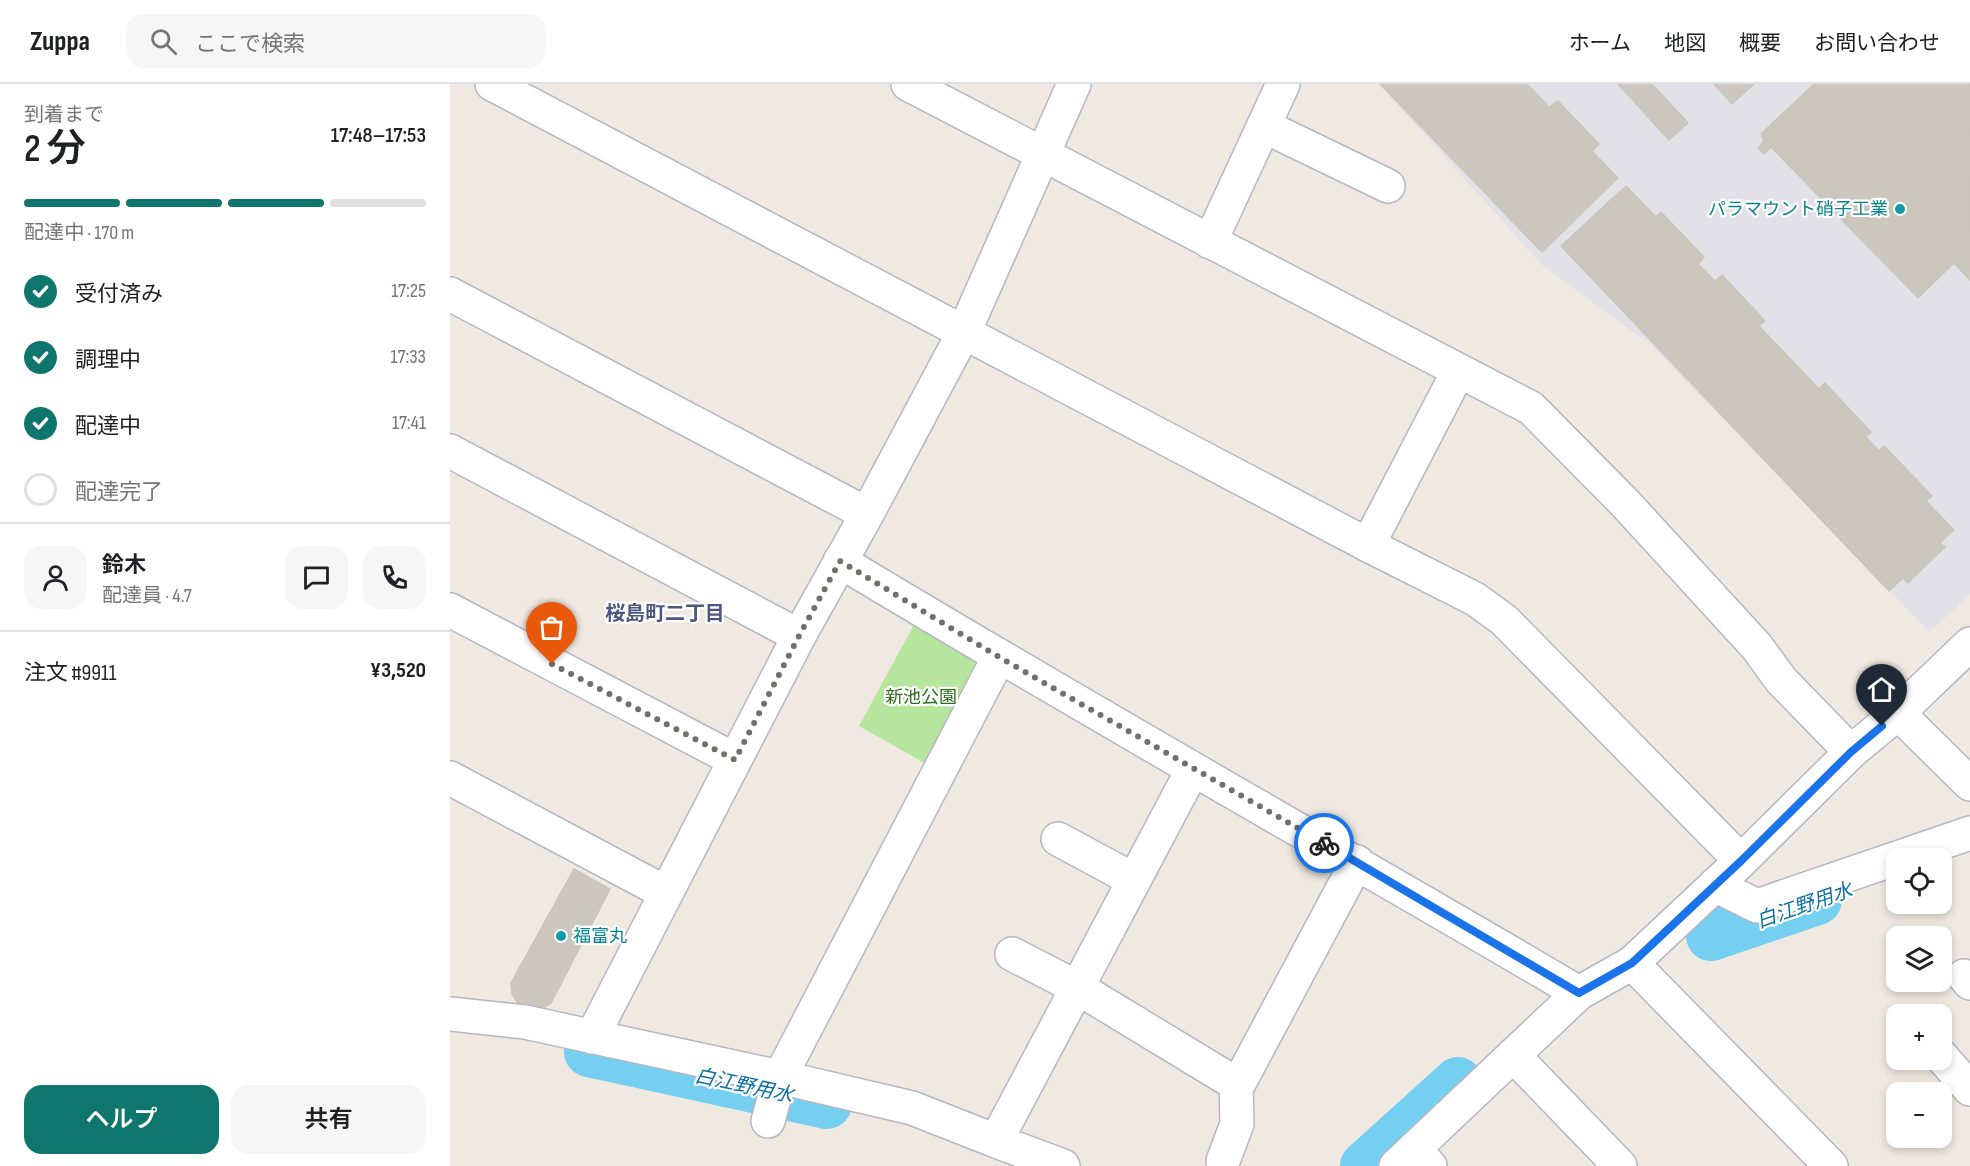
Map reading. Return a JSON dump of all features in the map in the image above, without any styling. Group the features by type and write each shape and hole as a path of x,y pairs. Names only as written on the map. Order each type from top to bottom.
{"street":[{"path":"492,84 1368,545 1475,599 1504,620 1741,861"},
{"path":"908,84 1531,408 1625,503 1757,648 1781,680 1851,752"},
{"path":"592,1037 799,636 964,332 1074,84"},
{"path":"1210,242 1283,84"},
{"path":"1264,126 1388,186"},
{"path":"450,294 867,514"},
{"path":"1368,545 1458,372"},
{"path":"450,451 799,636"},
{"path":"840,561 999,657 1357,862 1579,993"},
{"path":"450,610 735,760"},
{"path":"1413,1160 1513,1055 1579,993 1632,963 1741,861 1851,752 1898,713 1970,644"},
{"path":"768,1121 778,1080 999,657"},
{"path":"1898,713 1970,784"},
{"path":"996,1141 1193,769"},
{"path":"450,778 666,893"},
{"path":"1715,885 1757,906 1970,833"},
{"path":"1058,839 1134,880"},
{"path":"1012,954 1078,988 1238,1085 1357,862"},
{"path":"1632,963 1831,1166"},
{"path":"450,1014 525,1022 912,1108 1063,1166"},
{"path":"1513,1055 1620,1166"},
{"path":"1952,1069 1970,1089"},
{"path":"1223,1161 1237,1124 1236,1083"}],"shaded area":[{"name":"パラマウント硝子工業","path":"1379,84 1970,84 1970,594 1930,632 1652,346 1542,265"}],"green space":[{"name":"新池公園","path":"916,621 979,656 980,670 930,766 859,726"}],"building":[{"path":"1380,84 1527,84 1549,107 1558,101 1599,144 1592,151 1618,178 1542,252"},
{"path":"1618,84 1652,84 1688,123 1669,140"},
{"path":"1714,84 1754,84 1732,104"},
{"name":"パラマウント硝子工業","path":"1814,84 1970,84 1969,279 1954,263 1918,298 1771,147 1764,154 1758,148 1764,141 1761,134"},
{"path":"1626,186 1656,217 1661,212 1704,257 1698,264 1715,281 1722,275 1765,321 1759,326 1819,389 1825,383 1871,432 1866,437 1879,451 1884,446 1932,496 1926,501 1954,530 1940,543 1945,547 1908,583 1903,578 1889,591 1561,246"},
{"name":"福富丸","path":"574,869 610,889 551,1003 545,1007 525,1006 517,1002 512,994 511,983"}],"waterway":[{"name":"白江野用水","path":"1711,936 1817,900"},
{"name":"白江野用水","path":"589,1052 827,1104"},
{"name":"白江野用水","path":"1365,1166 1458,1082"}],"way so far":[{"path":"552,664 735,760 840,561 999,657 1324,843"}],"place":[{"name":"パラマウント硝子工業","path":"1900,209"},
{"name":"福富丸","path":"561,936"}],"district":[{"name":"桜島町二丁目","path":"665,613"}],"route":[{"path":"1324,843 1579,993 1632,963 1741,861 1851,752 1882,726"}]}
